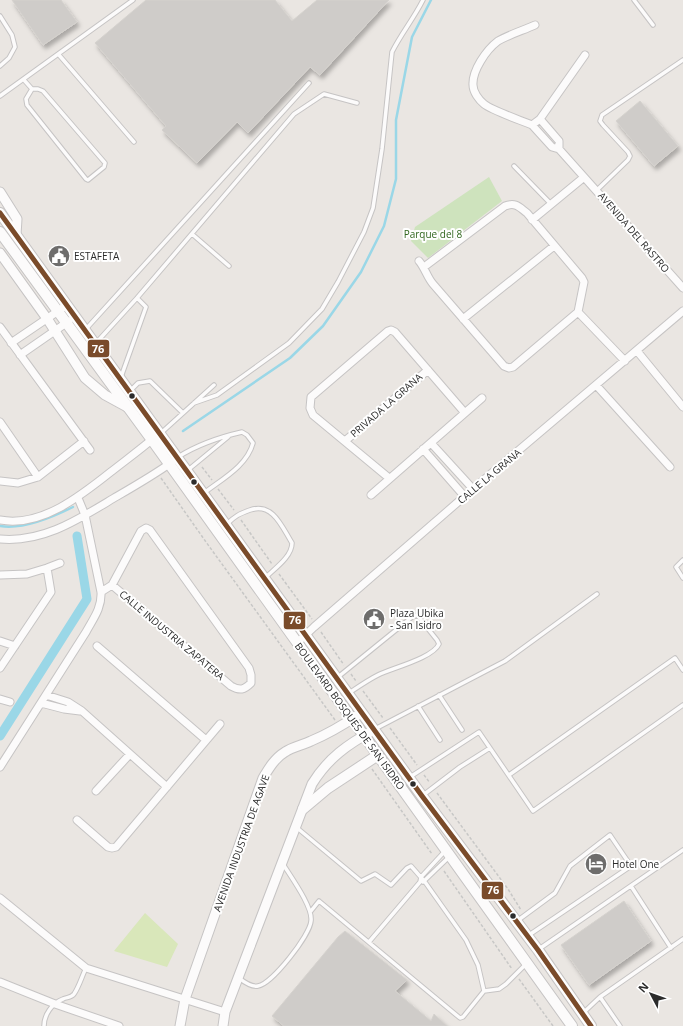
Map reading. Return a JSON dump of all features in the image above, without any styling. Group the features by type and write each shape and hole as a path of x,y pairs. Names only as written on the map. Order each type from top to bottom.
{"main road":[{"name":"BOULEVARD BOSQUES DE SAN ISIDRO","path":"0,213 86,330 128,392 178,457 203,494 422,796 538,950 591,1026"},
{"name":"BOULEVARD BOSQUES DE SAN ISIDRO","path":"0,232 152,440 351,720 378,755 571,1024"},
{"path":"303,809 328,788 378,755"},
{"path":"571,1024 582,1014"}],"street":[{"path":"535,25 498,41 477,66 472,87 484,104 536,122 585,55"},
{"name":"AVENIDA DEL RASTRO","path":"536,122 552,147 559,149 583,178 597,190 683,288"},
{"path":"532,220 583,178"},
{"path":"0,192 17,219 16,235"},
{"path":"419,261 424,267 427,277 504,366 509,368 513,367 578,312 584,282 527,213 517,205 512,204 505,206 424,267"},
{"path":"463,319 554,246"},
{"name":"BOULEVARD BOSQUES DE SAN ISIDRO","path":"0,253 48,320 85,378 105,395 127,407"},
{"path":"11,343 68,306"},
{"name":"CALLE LA GRANA","path":"297,643 473,489 683,311"},
{"path":"578,312 625,361"},
{"path":"20,355 76,317"},
{"path":"0,327 90,450"},
{"path":"389,478 313,415 310,408 311,397 391,330 395,332 465,413"},
{"path":"637,351 683,407"},
{"name":"PRIVADA LA GRANA","path":"345,441 428,370"},
{"path":"596,385 670,467"},
{"path":"371,495 482,398"},
{"path":"0,422 38,477"},
{"path":"0,520 25,520 42,516 78,498 160,433"},
{"path":"0,481 18,483 38,477 84,441"},
{"path":"431,442 473,489"},
{"path":"424,449 465,496"},
{"path":"0,539 9,540 28,538 51,532 85,515 178,457"},
{"path":"0,767 98,610 101,601 101,592 85,515 78,498"},
{"name":"CALLE INDUSTRIA ZAPATERA","path":"146,528 150,530 249,668 251,683 246,689 238,690 232,686 112,585 141,531 146,528"},
{"path":"0,575 27,574 60,563"},
{"path":"0,668 51,592 47,568"},
{"path":"101,592 112,585"},
{"path":"0,641 15,646"},
{"path":"97,646 206,740"},
{"path":"46,694 68,702 82,711 167,787"},
{"path":"0,699 10,702"},
{"path":"41,703 64,709 82,711"},
{"name":"AVENIDA INDUSTRIA DE AGAVE","path":"180,1024 185,999 263,778 276,759 286,751 312,741 351,720 362,712"},
{"path":"77,820 108,847 116,847 220,724"},
{"path":"223,1026 225,1012 312,784 330,759 374,730"},
{"path":"96,791 130,754"},
{"path":"0,898 86,968 225,1012"},
{"path":"0,982 55,1004 119,1026"}],"lane":[{"path":"0,96 59,55 133,0"},
{"path":"194,403 216,395 289,344 322,309 338,282 364,232 373,208 382,149 392,52 397,41 417,14 423,0"},
{"path":"634,0 653,25"},
{"path":"0,16 12,34 15,47 9,58 0,66"},
{"path":"59,55 134,142"},
{"path":"597,190 628,160 630,156 600,121 602,115 683,60"},
{"path":"24,80 32,89 43,91 105,163 104,167 91,179 86,179 27,105 26,99 32,89"},
{"path":"86,330 309,83"},
{"path":"95,344 137,298 294,114 324,94 357,103"},
{"path":"514,166 551,204"},
{"path":"192,234 229,266"},
{"path":"120,380 146,307 137,298"},
{"path":"128,392 138,383 150,381 183,413"},
{"path":"160,433 214,385"},
{"path":"178,457 189,450 242,432 247,435 253,443 250,452 239,466 203,494"},
{"path":"187,470 231,435"},
{"path":"226,525 237,515 255,508 270,510 277,518 292,543 292,547 287,556 265,578"},
{"path":"683,560 676,567 683,578"},
{"path":"374,730 505,661 597,594"},
{"path":"337,678 415,615 417,615 437,640 439,644 434,652 379,675 348,694"},
{"path":"509,775 674,658 683,670"},
{"path":"439,695 462,730"},
{"path":"409,778 479,732 533,812 683,705"},
{"path":"418,706 440,740"},
{"path":"422,796 460,767 490,748"},
{"path":"296,827 361,881 375,874 391,886 407,868 411,866 421,877 422,882 466,940 478,965 484,991"},
{"path":"516,921 555,893 570,866 610,835 632,866 527,936"},
{"path":"538,950 683,850"},
{"path":"421,877 447,853"},
{"path":"369,942 447,853"},
{"path":"238,977 246,983 258,986 268,982 280,969 305,936 311,922 311,911 282,862"},
{"path":"631,886 671,948"},
{"path":"311,911 319,901 460,1018 484,991 499,989 527,963"},
{"path":"582,1014 600,997 683,939"},
{"path":"44,1026 47,1013 55,1004 62,999 70,997 74,993 86,968"},
{"path":"600,997 620,1026"}],"path":[{"path":"198,461 420,770 508,889 525,915"}],"green space":[{"name":"Parque del 8","path":"489,177 502,201 428,258 411,241 415,227"},
{"path":"145,913 178,944 167,967 114,951"}],"building":[{"path":"12,0 61,0 77,22 43,45"},
{"path":"146,0 275,0 292,21 317,0 389,0 320,75 310,67 248,133 237,122 197,163 162,130 166,126 95,43"},
{"path":"640,101 678,146 654,166 616,121"},
{"path":"624,901 651,941 589,985 561,945"},
{"path":"345,931 407,980 395,991 431,1021 434,1014 447,1026 284,1026 272,1016 338,937"}],"waterway":[{"path":"183,431 290,358 323,326 361,272 384,226 396,179 396,120 412,37 431,0"},
{"path":"0,526 9,527 37,522 73,507"},
{"path":"0,736 87,599 77,536"}],"transit line":[{"name":"76","path":"0,213 422,796 538,950 591,1026"}],"place":[{"name":"ESTAFETA","path":"59,256"},
{"name":"Plaza Ubika - San Isidro","path":"374,619"},
{"name":"Hotel One","path":"596,864"}]}
